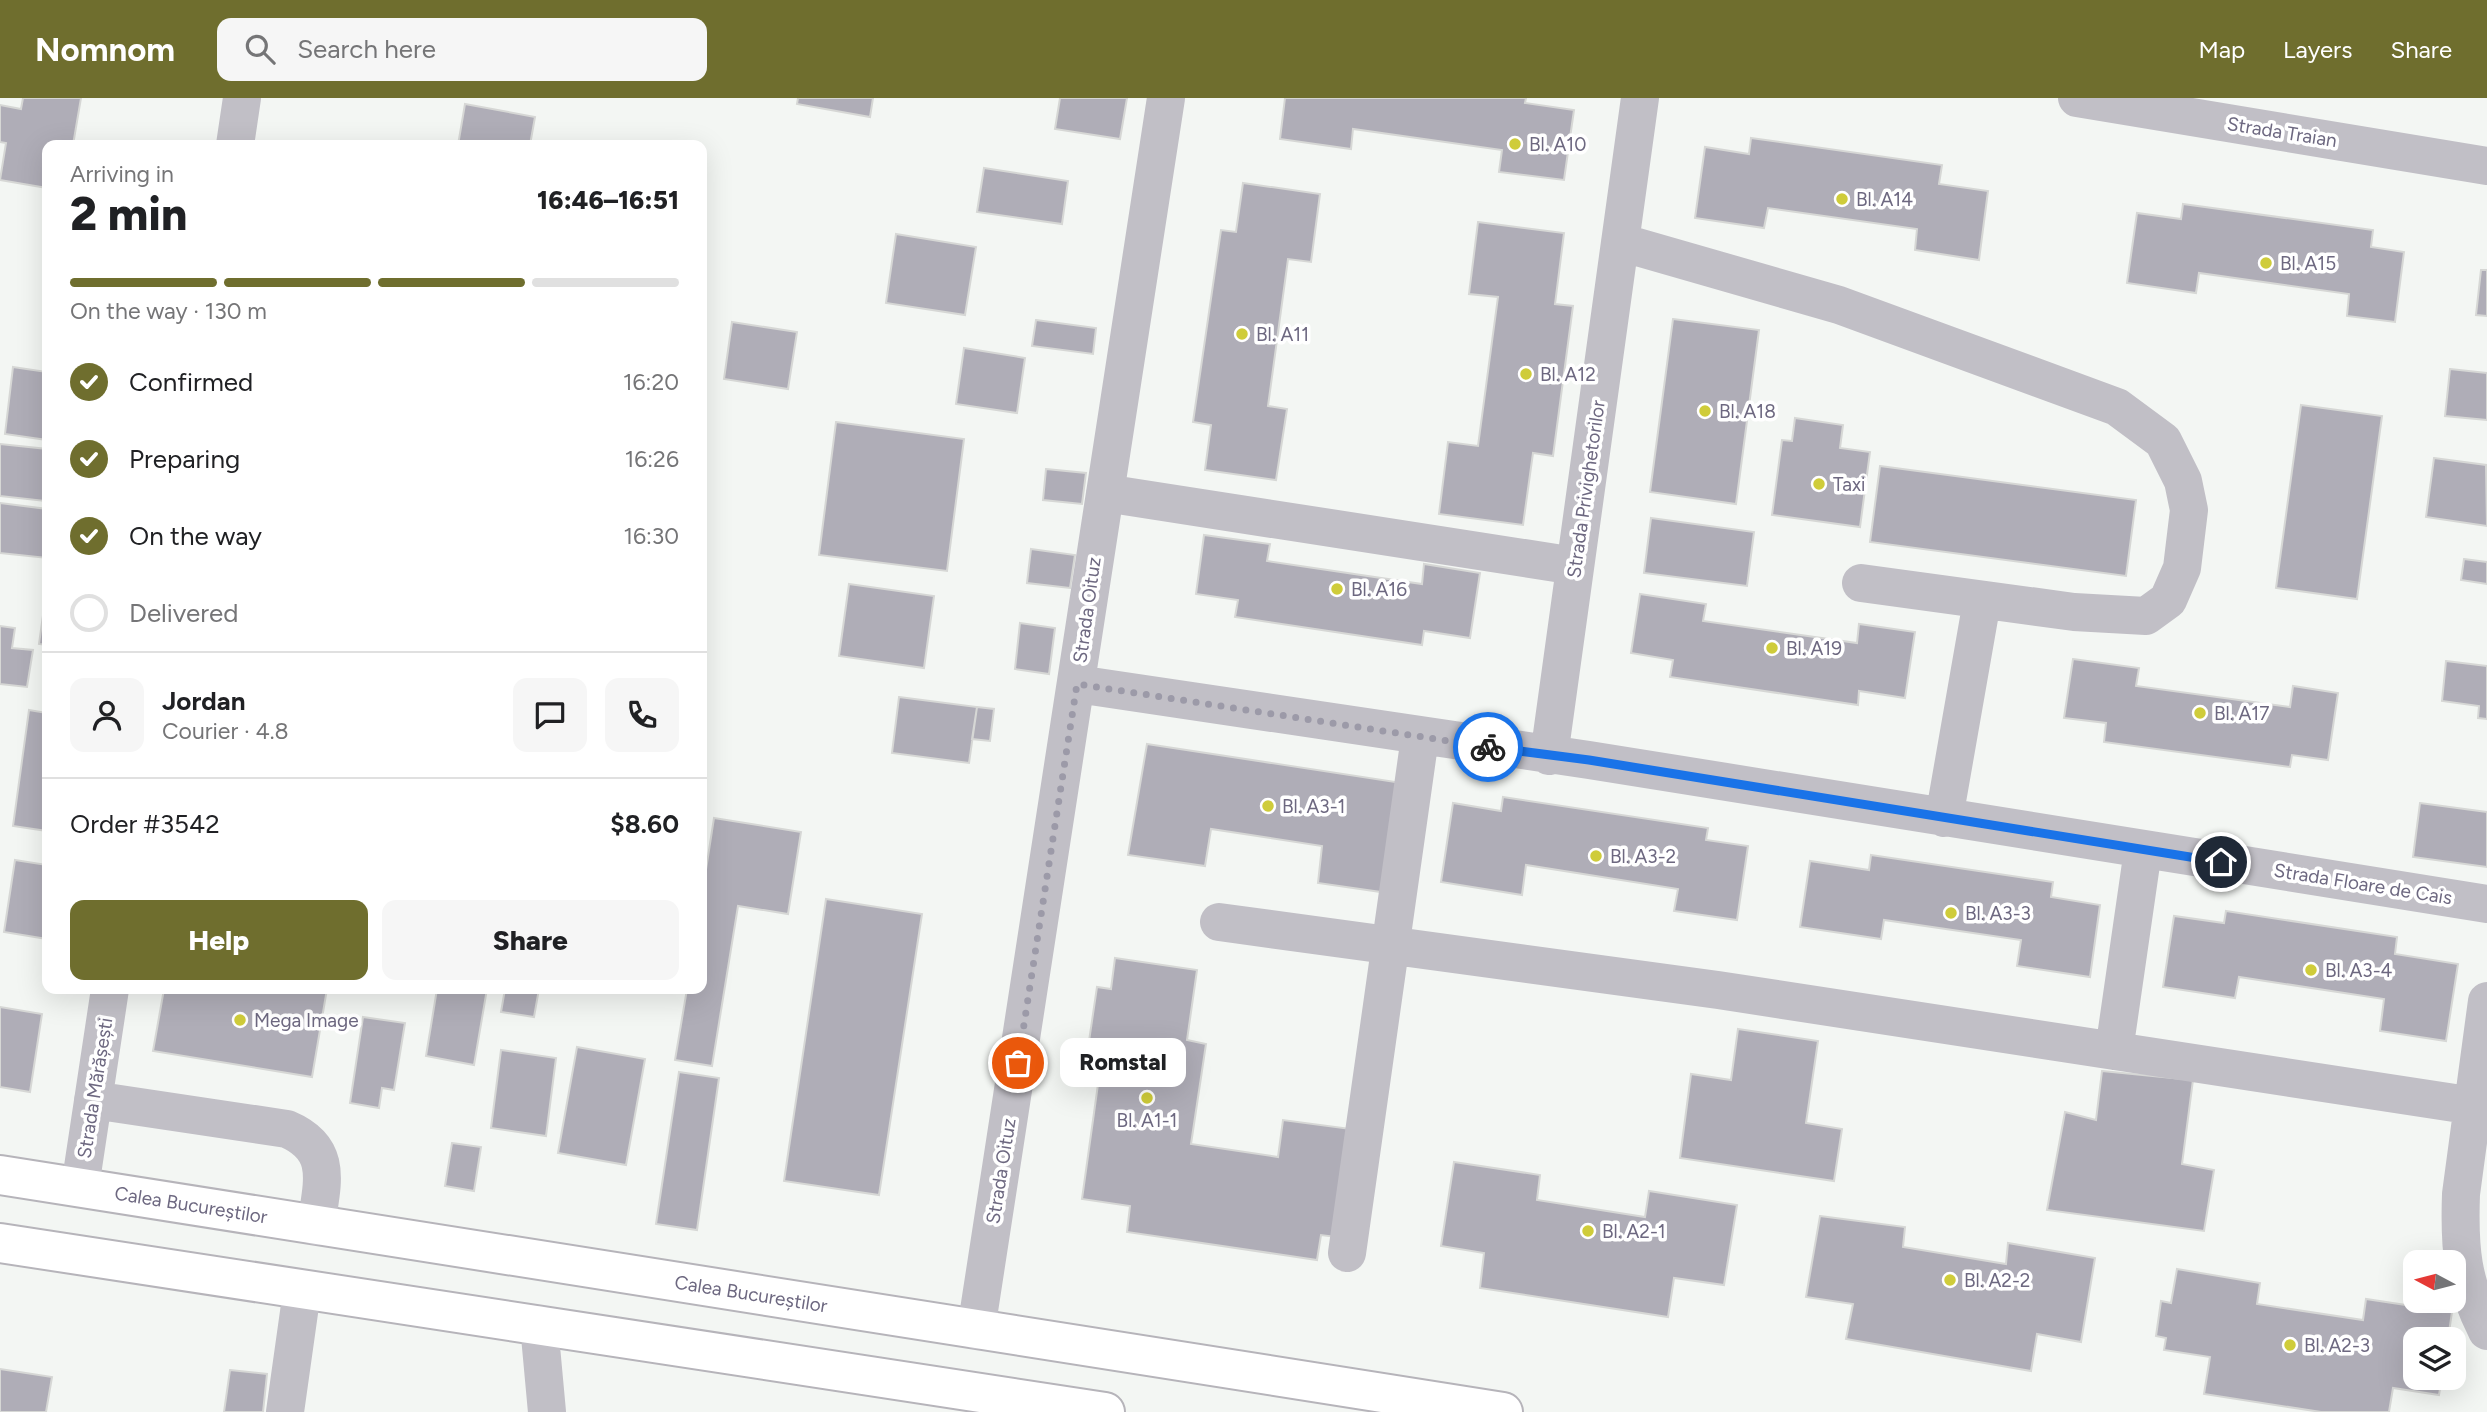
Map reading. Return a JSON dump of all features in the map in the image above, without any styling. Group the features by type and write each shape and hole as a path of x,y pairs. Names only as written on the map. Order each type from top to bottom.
{"highway":[{"name":"Calea Bucureștilor","path":"0,1175 1503,1412"},
{"path":"0,1243 1105,1412"}],"street":[{"path":"236,140 242,98"},
{"name":"Strada Oituz","path":"976,1330 1166,98"},
{"name":"Strada Privighetorilor","path":"1549,756 1640,98"},
{"name":"Strada Traian","path":"2077,98 2157,105 2487,166"},
{"path":"1620,242 1839,305 2117,407 2163,441 2183,481 2189,510 2182,568 2168,600 2146,616 2074,612 1861,583"},
{"path":"1105,494 1575,566"},
{"path":"1944,818 1982,601"},
{"name":"Strada Floare de Cais","path":"1077,684 2487,904"},
{"path":"1347,1253 1420,737"},
{"path":"2115,1051 2143,850"},
{"path":"1219,922 1389,943 2479,1107"},
{"name":"Strada Mărășești","path":"80,1187 109,994"},
{"path":"2487,1001 2474,1225 2462,1261 2470,1296 2487,1331"},
{"path":"93,1100 287,1129 304,1136 317,1150 323,1176 316,1226"},
{"path":"285,1412 302,1290"},
{"path":"539,1325 547,1412"}],"building":[{"path":"23,98 81,98 74,140 42,140 42,187 0,180 6,143 0,142 0,105 21,109"},
{"path":"798,98 873,98 870,117 797,104"},
{"path":"1060,98 1127,98 1120,139 1055,129"},
{"name":"Bl. A10","path":"1285,98 1526,98 1525,103 1574,110 1564,180 1499,172 1502,150 1353,129 1351,149 1280,139"},
{"path":"465,104 535,117 531,140 459,140"},
{"name":"Bl. A14","path":"1751,138 1942,165 1939,184 1988,191 1979,260 1915,250 1917,229 1768,208 1764,228 1695,218 1705,147 1749,154"},
{"path":"984,168 1068,181 1062,224 977,212"},
{"name":"Bl. A11","path":"1243,183 1320,194 1311,262 1288,259 1268,406 1287,409 1276,480 1205,470 1211,425 1193,422 1221,230 1236,232"},
{"name":"Bl. A15","path":"2183,204 2373,230 2371,247 2404,252 2395,322 2347,316 2349,294 2199,273 2196,293 2127,283 2137,213 2181,219"},
{"name":"Bl. A12","path":"1478,222 1564,233 1555,304 1573,306 1553,456 1533,453 1523,525 1439,514 1448,442 1478,446 1498,297 1469,294"},
{"path":"896,234 976,247 965,315 886,303"},
{"path":"2481,270 2487,270 2487,316 2476,315"},
{"name":"Bl. A18","path":"1673,319 1759,330 1736,504 1650,492"},
{"path":"1036,320 1096,328 1093,354 1032,346"},
{"path":"732,322 797,332 788,389 724,379"},
{"path":"964,348 1025,358 1017,413 956,404"},
{"path":"13,367 42,371 42,439 5,434"},
{"path":"2450,369 2487,373 2487,420 2445,416"},
{"path":"2301,405 2382,416 2357,599 2276,588"},
{"path":"1795,418 1843,425 1840,448 1870,452 1860,527 1772,515 1782,440 1792,441"},
{"path":"836,422 964,439 947,571 819,555"},
{"path":"0,444 42,448 42,501 0,496"},
{"path":"2434,458 2486,465 2487,526 2426,517"},
{"path":"1880,466 2136,500 2126,576 1870,542"},
{"path":"1046,469 1086,473 1082,504 1043,500"},
{"path":"0,503 42,508 42,557 0,553"},
{"path":"1651,518 1754,532 1747,586 1644,573"},
{"name":"Bl. A16","path":"1204,535 1270,544 1267,561 1422,584 1424,564 1480,573 1470,638 1424,631 1422,645 1235,617 1238,600 1196,594"},
{"path":"1031,549 1075,555 1070,588 1027,583"},
{"path":"2464,559 2487,562 2487,584 2461,580"},
{"path":"849,584 934,596 924,668 839,656"},
{"name":"Bl. A19","path":"1640,594 1706,604 1703,621 1857,643 1859,624 1915,632 1905,698 1859,691 1858,705 1670,677 1673,660 1631,653"},
{"path":"42,622 42,644 39,644"},
{"path":"1020,623 1055,628 1049,674 1015,669"},
{"path":"0,626 15,628 12,648 33,650 27,687 0,684"},
{"name":"Bl. A17","path":"2073,659 2139,668 2136,686 2290,707 2293,686 2338,693 2328,760 2292,755 2290,767 2104,742 2106,723 2064,718"},
{"path":"2446,661 2487,666 2487,719 2478,718 2479,706 2442,701"},
{"path":"899,697 977,707 969,763 892,753"},
{"path":"977,707 994,709 990,741 972,739"},
{"path":"29,710 42,712 42,830 13,826"},
{"name":"Bl. A3-1","path":"1147,744 1402,783 1388,893 1318,883 1322,846 1211,829 1205,866 1128,855"},
{"name":"Bl. A3-2","path":"1503,797 1708,828 1706,840 1748,846 1737,920 1674,911 1678,889 1526,865 1522,895 1441,882 1453,803 1501,811"},
{"path":"2420,803 2487,812 2487,867 2413,857"},
{"path":"714,818 801,832 788,914 738,906 712,1066 675,1060 686,994 707,994 707,863"},
{"name":"Bl. A3-3","path":"1871,855 2053,882 2051,897 2100,905 2090,977 2017,966 2021,940 1884,920 1881,939 1800,927 1810,861 1869,870"},
{"path":"15,860 42,864 42,938 4,932"},
{"path":"826,899 922,914 879,1195 784,1181"},
{"name":"Bl. A3-4","path":"2226,911 2397,937 2395,954 2458,964 2446,1041 2380,1031 2384,999 2239,977 2235,998 2163,987 2174,916 2224,923"},
{"name":"Bl. A1-1","path":"1115,958 1197,970 1187,1040 1206,1044 1191,1144 1278,1157 1283,1120 1351,1129 1336,1237 1321,1235 1317,1260 1127,1232 1130,1206 1082,1199 1099,1077 1084,1075 1097,987 1111,989"},
{"name":"Mega Image","path":"163,994 326,994 312,1077 153,1051"},
{"path":"436,994 486,994 474,1065 426,1056"},
{"path":"504,994 538,994 534,1017 501,1012"},
{"path":"0,1007 42,1014 30,1092 0,1087"},
{"path":"363,1017 405,1023 394,1090 382,1088 379,1108 350,1103"},
{"path":"1738,1029 1818,1041 1806,1123 1842,1129 1834,1181 1680,1158 1691,1074 1731,1080"},
{"path":"577,1047 645,1059 626,1165 558,1153"},
{"path":"501,1050 556,1058 546,1136 491,1128"},
{"path":"2102,1071 2193,1080 2182,1164 2214,1170 2204,1231 2047,1210 2065,1112 2096,1120"},
{"path":"679,1072 719,1078 697,1230 656,1224"},
{"path":"452,1143 481,1147 474,1191 445,1186"},
{"name":"Bl. A2-1","path":"1454,1162 1540,1175 1537,1200 1645,1217 1649,1191 1737,1205 1724,1285 1674,1278 1668,1317 1480,1288 1484,1253 1441,1246"},
{"name":"Bl. A2-2","path":"1820,1216 1905,1227 1903,1247 2006,1264 2008,1243 2095,1258 2081,1342 2037,1334 2031,1371 1846,1339 1853,1304 1806,1297"},
{"name":"Bl. A2-3","path":"2177,1269 2260,1283 2257,1304 2363,1320 2366,1299 2403,1305 2403,1313 2452,1313 2450,1327 2403,1327 2403,1390 2393,1388 2389,1412 2321,1412 2204,1394 2210,1357 2164,1350 2166,1338 2156,1336 2161,1301 2171,1303"},
{"path":"0,1369 52,1377 46,1412 0,1412"},
{"path":"230,1370 267,1374 263,1412 224,1412"},
{"name":"Bl. A2-3","path":"2406,1390 2440,1390 2439,1395"}],"way so far":[{"path":"1018,1063 1077,684 1488,747"}],"place":[{"name":"Bl. A10","path":"1515,144"},
{"name":"Bl. A14","path":"1842,199"},
{"name":"Bl. A15","path":"2266,263"},
{"name":"Bl. A11","path":"1242,334"},
{"name":"Bl. A12","path":"1526,374"},
{"name":"Bl. A18","path":"1705,411"},
{"name":"Taxi","path":"1819,484"},
{"name":"Bl. A16","path":"1337,589"},
{"name":"Bl. A19","path":"1772,648"},
{"name":"Bl. A17","path":"2200,713"},
{"name":"Bl. A3-1","path":"1268,806"},
{"name":"Bl. A3-2","path":"1596,856"},
{"name":"Bl. A3-3","path":"1951,913"},
{"name":"Bl. A3-4","path":"2311,970"},
{"name":"Mega Image","path":"240,1020"},
{"name":"Romstal","path":"1018,1063"},
{"name":"Bl. A1-1","path":"1147,1098"},
{"name":"Bl. A2-1","path":"1588,1231"},
{"name":"Bl. A2-2","path":"1950,1280"},
{"name":"Bl. A2-3","path":"2290,1345"}],"route":[{"path":"1488,747 1589,760 2221,862"}]}
